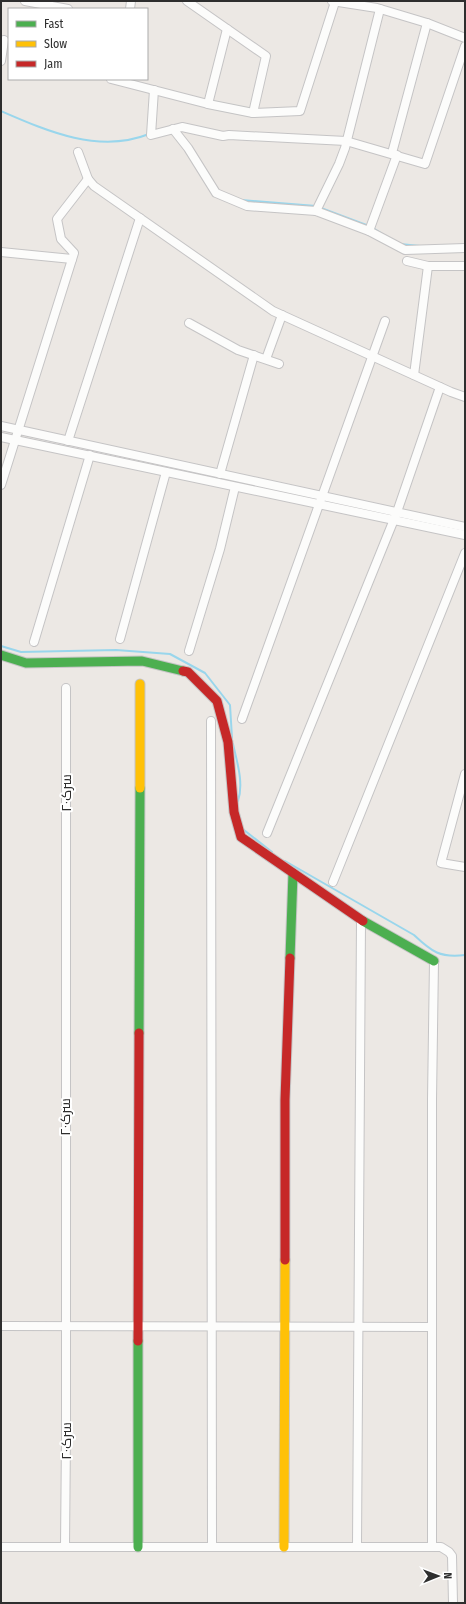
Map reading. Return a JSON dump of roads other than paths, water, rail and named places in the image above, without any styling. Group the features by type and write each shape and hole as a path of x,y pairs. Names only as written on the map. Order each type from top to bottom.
{"street":[{"path":"25,1 64,8"},
{"path":"187,1 266,56 253,113"},
{"path":"124,81 208,104 253,113 300,111 333,2 379,6 465,38"},
{"path":"316,211 339,164 379,6"},
{"path":"369,231 394,154 427,23"},
{"path":"208,104 227,29"},
{"path":"1,60 5,39"},
{"path":"154,90 151,135 182,127 223,136 229,135 346,141 425,164 465,46"},
{"path":"173,129 188,148 216,193 247,206 316,211 369,231 405,250 465,248"},
{"path":"78,152 88,179 94,186 273,311 465,397"},
{"path":"1,485 74,253 60,239 57,220 88,179"},
{"path":"68,441 140,218"},
{"path":"1,252 72,258"},
{"path":"407,261 428,266 465,266"},
{"path":"414,375 428,266"},
{"path":"266,359 282,315"},
{"path":"242,719 371,355 385,321"},
{"path":"189,322 238,350 279,364"},
{"path":"220,474 254,355"},
{"path":"267,833 397,512 440,387"},
{"path":"1,426 465,527"},
{"path":"1,437 465,535"},
{"path":"34,642 90,455"},
{"path":"120,639 166,472"},
{"path":"189,651 220,548 235,487"},
{"path":"333,882 465,552"},
{"path":"1,656 26,663 142,661 188,672 217,701 228,742 234,812 241,837 361,920 434,961 431,1327 432,1547"},
{"path":"138,1547 140,684"},
{"name":"سرک۲۰","path":"65,1547 66,688"},
{"path":"211,720 212,1547"},
{"path":"465,774 441,863 465,867"},
{"path":"284,1546 285,1100 293,873"},
{"path":"356,1546 361,920"},
{"path":"1,1326 431,1327"},
{"path":"1,1547 441,1547 452,1556 453,1603"}],"waterway":[{"path":"1,111 36,126 74,138 92,141 111,142 130,140 149,134"},
{"path":"241,200 316,206"},
{"path":"321,208 369,226"},
{"path":"373,228 384,235"},
{"path":"400,244 420,246"},
{"path":"1,646 21,652 116,650 170,654 205,673 230,705 232,738"},
{"path":"233,744 240,780 240,794 238,801"},
{"path":"244,830 272,852"},
{"path":"285,861 414,935 431,950 449,956 465,955"}]}
